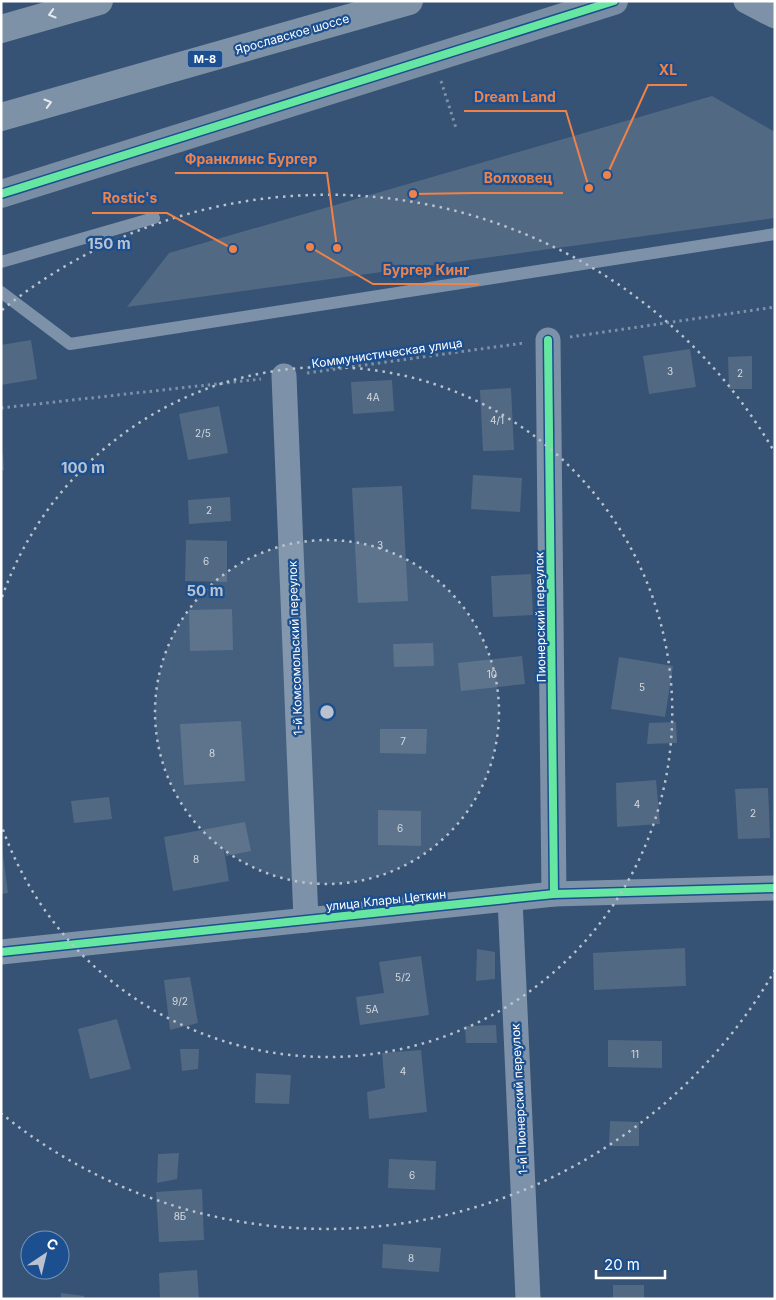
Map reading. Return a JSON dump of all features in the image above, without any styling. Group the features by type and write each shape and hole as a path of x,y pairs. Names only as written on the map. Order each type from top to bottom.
{"highway":[{"path":"1,29 99,1"},
{"name":"Ярославское шоссе","path":"1,117 409,1"}],"street":[{"path":"1,194 614,1"},
{"path":"746,1 775,16"},
{"name":"Пионерский переулок","path":"548,340 554,894"},
{"name":"1-й Комсомольский переулок","path":"284,376 306,920"},
{"name":"улица Клары Цеткин","path":"1,952 554,894 775,888"},
{"name":"1-й Пионерский переулок","path":"510,898 528,1299"}],"lane":[{"path":"1,262 154,218"},
{"path":"1,292 70,344 775,234"}],"path":[{"path":"439,77 456,128"}],"building":[{"path":"712,96 775,132 775,218 127,307 169,253"},
{"path":"31,340 37,379 1,385 1,345"},
{"path":"690,349 696,387 649,394 643,356"},
{"path":"752,356 752,389 729,389 728,357"},
{"path":"392,380 394,411 353,414 351,382"},
{"path":"511,388 514,450 483,451 480,390"},
{"path":"219,406 228,453 188,460 179,414"},
{"path":"3,454 4,470 1,471 1,455"},
{"path":"473,475 522,478 520,512 471,509"},
{"path":"402,486 408,601 358,603 352,488"},
{"path":"230,497 231,521 189,524 188,500"},
{"path":"186,540 227,541 227,582 185,581"},
{"path":"531,574 533,615 493,617 491,576"},
{"path":"232,609 233,650 190,651 189,610"},
{"path":"433,643 434,666 394,667 393,644"},
{"path":"522,656 525,684 461,691 458,663"},
{"path":"619,657 673,666 665,717 611,709"},
{"path":"241,721 245,781 184,785 180,724"},
{"path":"676,722 677,743 647,744 649,723"},
{"path":"380,729 427,729 426,754 380,753"},
{"path":"656,780 660,824 617,827 616,783"},
{"path":"768,788 770,838 738,839 735,789"},
{"path":"109,797 112,819 74,823 71,801"},
{"path":"378,810 421,811 421,846 378,845"},
{"path":"245,822 251,851 226,856 223,844 229,881 173,891 164,837"},
{"path":"1,848 8,893 1,894"},
{"path":"685,948 686,986 594,990 593,953"},
{"path":"477,949 495,952 495,979 476,981"},
{"path":"421,956 429,1015 360,1025 356,997 384,993 379,962"},
{"path":"190,977 198,1023 170,1030 164,980"},
{"path":"117,1019 131,1069 90,1079 78,1029"},
{"path":"496,1025 497,1043 466,1043 465,1026"},
{"path":"608,1040 662,1041 662,1068 608,1067"},
{"path":"180,1049 199,1049 198,1069 182,1071"},
{"path":"421,1050 427,1112 369,1119 367,1092 385,1088 382,1053"},
{"path":"256,1073 291,1075 289,1104 255,1103"},
{"path":"610,1121 639,1122 639,1146 609,1146"},
{"path":"179,1153 177,1179 157,1183 158,1154"},
{"path":"389,1159 436,1161 435,1190 388,1188"},
{"path":"202,1189 204,1240 159,1242 156,1192"},
{"path":"383,1244 441,1248 439,1272 382,1268"},
{"path":"197,1270 199,1299 160,1299 159,1273"},
{"path":"613,1285 644,1285 644,1299 613,1299"},
{"path":"61,1293 84,1296 84,1299 61,1299"}],"cycle path":[{"path":"1,194 614,1"},
{"path":"548,340 554,894"},
{"path":"1,952 554,894 775,888"}],"place":[{"name":"XL","path":"607,175"},
{"name":"Dream Land","path":"589,188"},
{"name":"Волховец","path":"413,194"},
{"name":"Бургер Кинг","path":"310,247"},
{"name":"Франклинс Бургер","path":"337,248"},
{"name":"Rostic's","path":"233,249"}]}
